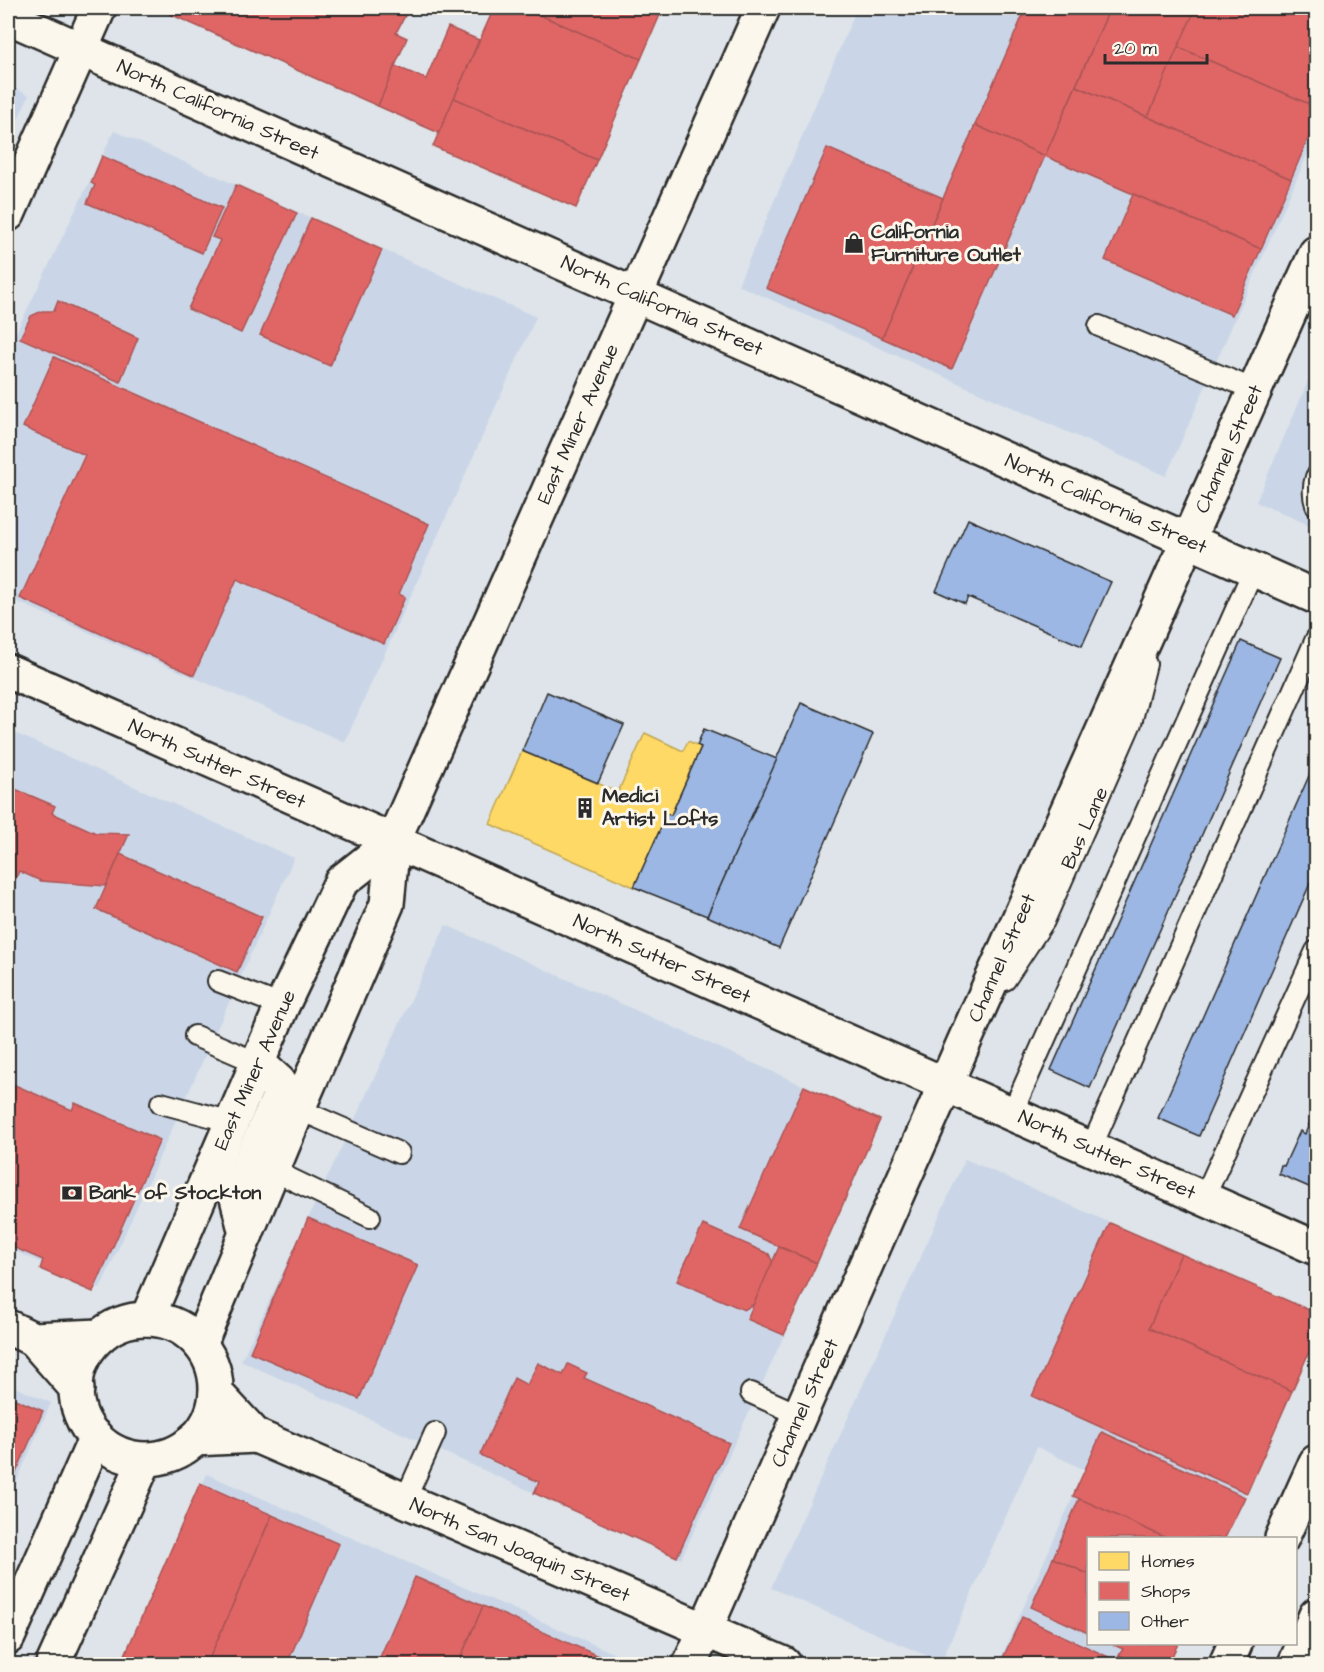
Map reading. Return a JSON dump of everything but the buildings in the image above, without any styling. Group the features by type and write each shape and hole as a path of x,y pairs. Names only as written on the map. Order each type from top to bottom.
{"street":[{"path":"8,214 99,8"},
{"name":"East Miner Avenue","path":"200,1344 246,1234 263,1160 298,1109 387,904 393,841 763,8"},
{"name":"North California Street","path":"8,17 1317,597"},
{"name":"Channel Street","path":"690,1665 1255,390 1307,297 1317,253"},
{"name":"North Sutter Street","path":"8,671 1317,1248"},
{"name":"East Miner Avenue","path":"147,1319 282,1006 341,882 393,841"},
{"path":"258,1063 279,1082 278,1099 263,1160"},
{"path":"232,1122 263,1160"},
{"path":"147,1319 163,1321 183,1329 200,1344 211,1363 216,1393 214,1407 205,1427 190,1444 169,1456 145,1460 122,1455 101,1443 85,1425 77,1402 77,1378 85,1355 100,1336 119,1325 147,1319"},
{"path":"20,1333 100,1336"},
{"path":"20,1333 77,1389"},
{"name":"North San Joaquin Street","path":"216,1393 256,1436 784,1665"},
{"name":"North San Joaquin Street","path":"194,1439 256,1436"},
{"path":"8,1636 96,1437"},
{"path":"53,1665 145,1460"},
{"path":"1283,1537 1317,1462"},
{"path":"1295,1665 1317,1615"},
{"path":"1226,1665 1236,1645"}],"lane":[{"path":"1099,326 1255,390"},
{"path":"1317,477 1314,490 1317,505"},
{"path":"1012,1113 1254,569"},
{"path":"1091,1148 1317,639"},
{"path":"1204,1198 1317,951"},
{"path":"218,981 282,1006"},
{"path":"195,1036 258,1063"},
{"path":"161,1103 232,1122"},
{"path":"298,1109 399,1153"},
{"path":"263,1160 370,1217"},
{"path":"751,1393 800,1415"},
{"path":"405,1500 435,1433"}],"shaded area":[{"path":"857,8 1305,8 1316,13 1316,135 1166,476 738,285"},
{"path":"8,85 29,95 8,142"},
{"path":"114,131 536,317 345,742 8,598 8,349"},
{"path":"1316,363 1316,528 1256,502"},
{"path":"8,730 294,858 100,1289 8,1248"},
{"path":"446,925 880,1120 681,1559 241,1361"},
{"path":"965,1159 1316,1313 1316,1336 1225,1537 1087,1537 1087,1645 1178,1645 1169,1664 998,1664 1085,1470 1037,1447 941,1662 771,1588"},
{"path":"8,1384 51,1403 8,1501"},
{"path":"207,1474 638,1664 122,1664"}],"place":[{"name":"California Furniture Outlet","path":"854,243"},
{"name":"Medici Artist Lofts","path":"585,808"},
{"name":"Bank of Stockton","path":"72,1193"}]}
